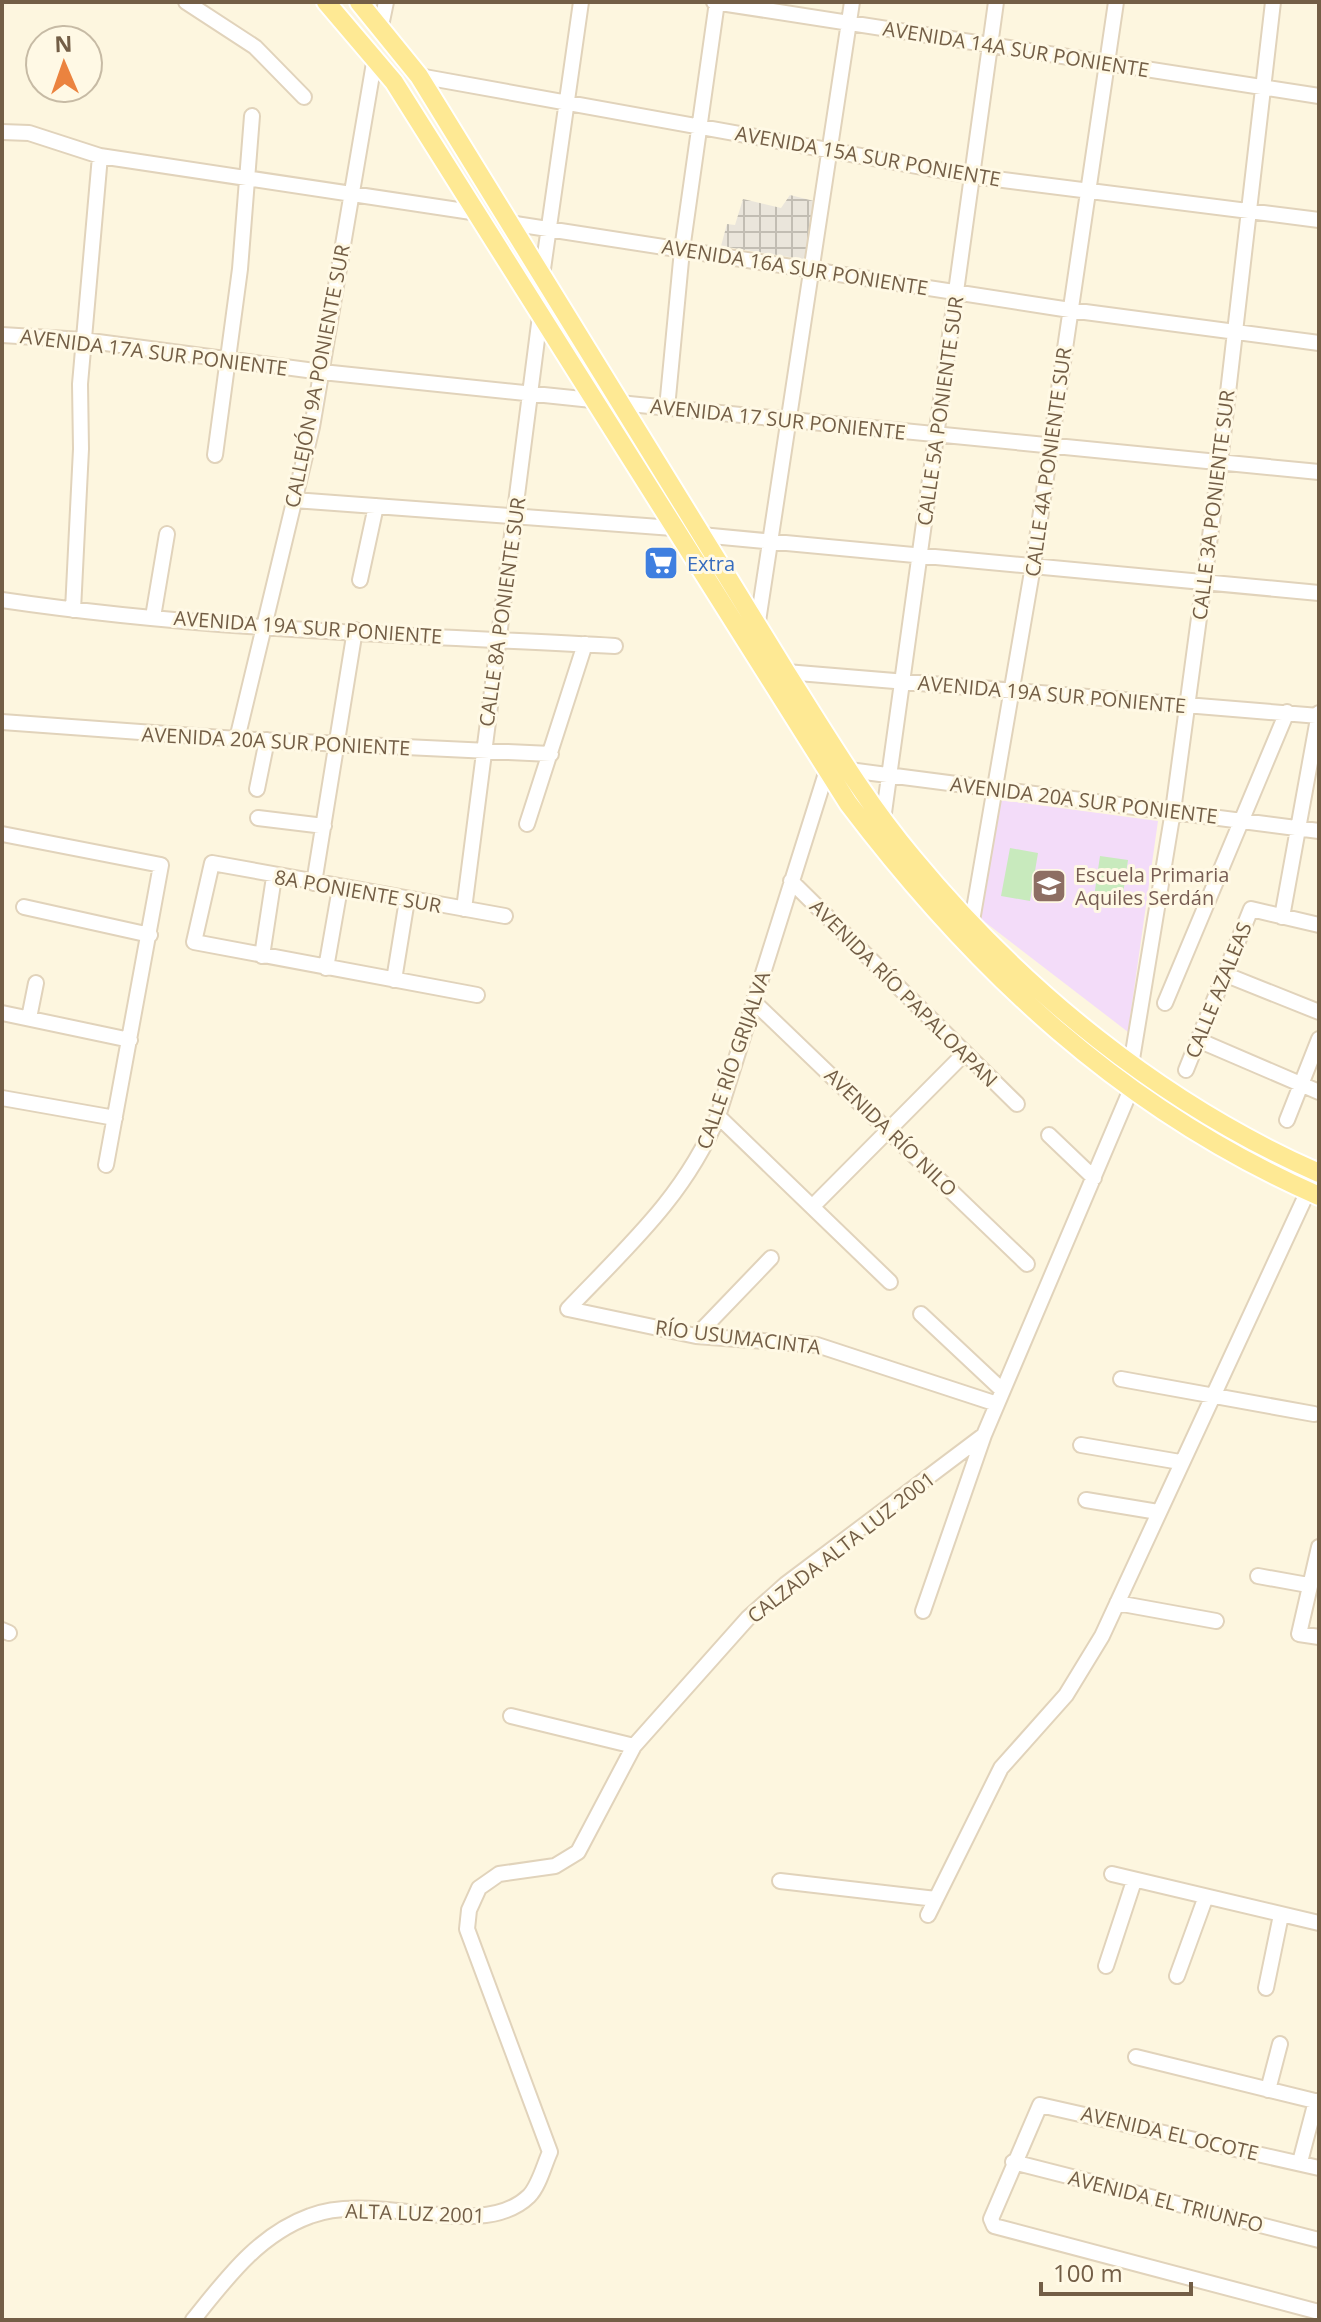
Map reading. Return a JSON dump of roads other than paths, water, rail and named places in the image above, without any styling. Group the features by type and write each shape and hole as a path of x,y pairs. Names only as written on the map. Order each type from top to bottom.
{"main road":[{"path":"326,2 375,57 478,213 592,400 827,770 891,860 936,913 1015,996 1131,1089 1223,1148 1314,1193"},
{"path":"337,2 397,71 490,221 493,239"},
{"path":"348,2 400,62 497,219 512,228"},
{"path":"359,2 419,76 757,628 849,770 914,860 1025,977 1131,1065 1224,1125 1319,1173"}],"street":[{"path":"186,2 255,47 304,97"},
{"path":"381,26 386,2"},
{"path":"542,276 581,2"},
{"path":"667,408 682,250 716,2"},
{"name":"AVENIDA 14A SUR PONIENTE","path":"716,2 1319,96"},
{"path":"757,628 852,2"},
{"name":"CALLE 5A PONIENTE SUR","path":"883,820 996,2"},
{"name":"CALLE 4A PONIENTE SUR","path":"972,921 1033,566 1116,2"},
{"name":"CALLE 3A PONIENTE SUR","path":"1131,1065 1173,811 1204,582 1273,2"},
{"name":"CALLEJÓN 9A PONIENTE SUR","path":"237,739 322,372 375,57"},
{"name":"AVENIDA 15A SUR PONIENTE","path":"419,76 972,176 1319,220"},
{"path":"215,455 240,269 252,116"},
{"path":"2,132 29,133 100,156 478,213"},
{"path":"73,610 83,340 100,156"},
{"name":"AVENIDA 16A SUR PONIENTE","path":"512,228 550,228 1070,310 1319,343"},
{"name":"CALLE 8A PONIENTE SUR","path":"464,909 540,316"},
{"name":"AVENIDA 17A SUR PONIENTE","path":"2,335 83,340 322,372 529,396 592,400"},
{"name":"AVENIDA 17 SUR PONIENTE","path":"619,403 1319,472"},
{"path":"294,500 673,528"},
{"path":"360,580 376,506"},
{"path":"153,617 167,534"},
{"path":"701,535 1319,593"},
{"name":"AVENIDA 19A SUR PONIENTE","path":"2,600 73,610 265,626 615,646"},
{"path":"314,883 355,630"},
{"path":"527,824 585,644"},
{"name":"AVENIDA 19A SUR PONIENTE","path":"786,672 1319,715"},
{"path":"1165,1003 1287,712"},
{"path":"1319,715 1282,917 1319,925"},
{"name":"AVENIDA 20A SUR PONIENTE","path":"2,722 237,739 551,754"},
{"path":"257,789 267,740"},
{"name":"CALLE RÍO GRIJALVA","path":"568,1309 675,1194 701,1155 718,1116 827,770"},
{"name":"AVENIDA 20A SUR PONIENTE","path":"849,770 1319,831"},
{"path":"258,818 324,826"},
{"path":"2,834 157,862 161,869 106,1165"},
{"name":"8A PONIENTE SUR","path":"262,956 194,942 212,863 274,877 505,916"},
{"path":"274,877 262,956 477,995"},
{"name":"AVENIDA RÍO PAPALOAPAN","path":"791,881 1017,1104"},
{"path":"326,968 340,888"},
{"path":"394,980 407,900"},
{"path":"24,907 150,935"},
{"name":"CALLE AZALEAS","path":"1186,1070 1251,909 1282,917"},
{"path":"1224,974 1319,1012"},
{"path":"29,1018 36,983"},
{"name":"AVENIDA RÍO NILO","path":"753,1001 1027,1264"},
{"path":"2,1013 130,1040"},
{"path":"1287,1120 1319,1039"},
{"path":"1198,1040 1319,1092"},
{"path":"813,1206 964,1054"},
{"path":"923,1611 999,1397 1131,1089"},
{"path":"2,1098 115,1118"},
{"path":"718,1116 890,1282"},
{"path":"1049,1135 1094,1178"},
{"path":"928,1915 1001,1768 1066,1695 1087,1664 1213,1393 1314,1193"},
{"path":"696,1336 771,1258"},
{"name":"RÍO USUMACINTA","path":"568,1309 696,1336 827,1347 999,1397"},
{"path":"921,1314 999,1397"},
{"path":"1121,1379 1213,1393 1314,1414"},
{"name":"CALZADA ALTA LUZ 2001","path":"550,2152 467,1929 469,1910 479,1888 499,1874 555,1866 578,1852 634,1746 748,1618 786,1584 984,1435"},
{"path":"1081,1445 1180,1462"},
{"path":"1086,1500 1158,1512"},
{"path":"1319,1547 1299,1634 1319,1637"},
{"path":"1258,1576 1312,1580"},
{"path":"1117,1603 1216,1621"},
{"path":"511,1716 634,1746"},
{"path":"1112,1874 1205,1899 1319,1923"},
{"path":"780,1881 936,1899"},
{"path":"1106,1966 1134,1881"},
{"path":"1177,1976 1205,1899"},
{"path":"1266,1988 1281,1915"},
{"path":"1268,2090 1280,2044"},
{"path":"1136,2057 1318,2101 1300,2162"},
{"name":"AVENIDA EL OCOTE","path":"1013,2162 1040,2105 1319,2168"},
{"name":"ALTA LUZ 2001","path":"193,2320 240,2262 283,2227 313,2214 348,2209 407,2209 485,2218 503,2214 531,2195 550,2152"},
{"path":"1013,2162 991,2219 994,2226 1319,2312"},
{"name":"AVENIDA EL TRIUNFO","path":"1013,2162 1319,2240"}],"place":[{"name":"Extra","path":"661,563"},
{"name":"Escuela Primaria Aquiles Serdán","path":"1049,886"}]}
